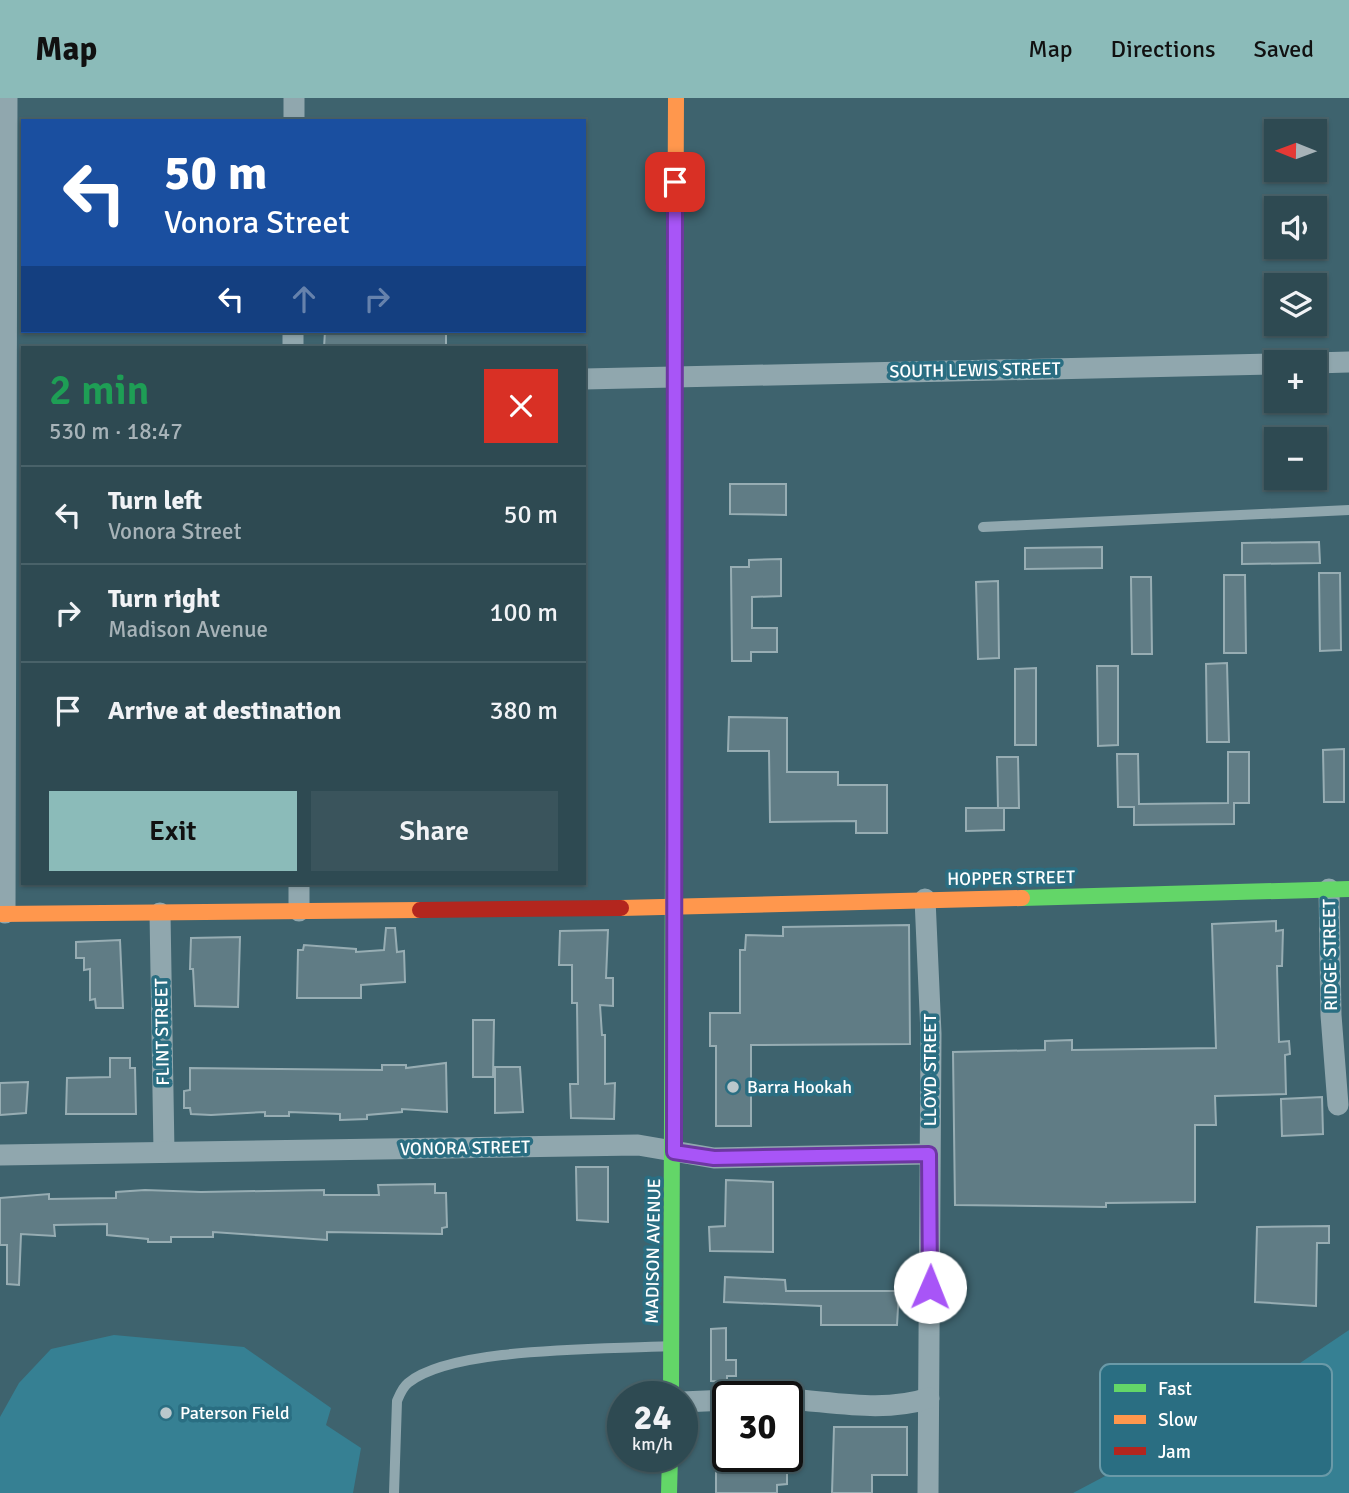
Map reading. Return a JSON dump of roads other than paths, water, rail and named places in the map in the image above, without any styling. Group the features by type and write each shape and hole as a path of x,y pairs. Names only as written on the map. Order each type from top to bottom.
{"main road":[{"name":"MADISON AVENUE","path":"671,1381 676,98"},
{"name":"HOPPER STREET","path":"3,914 673,908 1339,889"},
{"path":"669,1493 670,1472"}],"street":[{"path":"3,914 10,392 7,98"},
{"path":"294,98 294,119"},
{"path":"1327,363 1349,362"},
{"name":"SOUTH LEWIS STREET","path":"586,379 1264,364"},
{"path":"299,885 299,911"},
{"name":"RIDGE STREET","path":"1338,1105 1331,1015 1339,889"},
{"name":"LLOYD STREET","path":"925,899 931,1034 928,1493"},
{"name":"FLINT STREET","path":"160,912 164,1152"},
{"name":"VONORA STREET","path":"0,1155 638,1145 714,1158 929,1154"},
{"path":"803,1401 832,1405 897,1406 929,1398"}],"lane":[{"path":"983,527 1349,510"},
{"path":"394,1493 397,1401 402,1388 410,1380 474,1357 672,1346"}],"place":[{"name":"Barra Hookah","path":"733,1087"},
{"name":"Paterson Field","path":"166,1413"}]}
